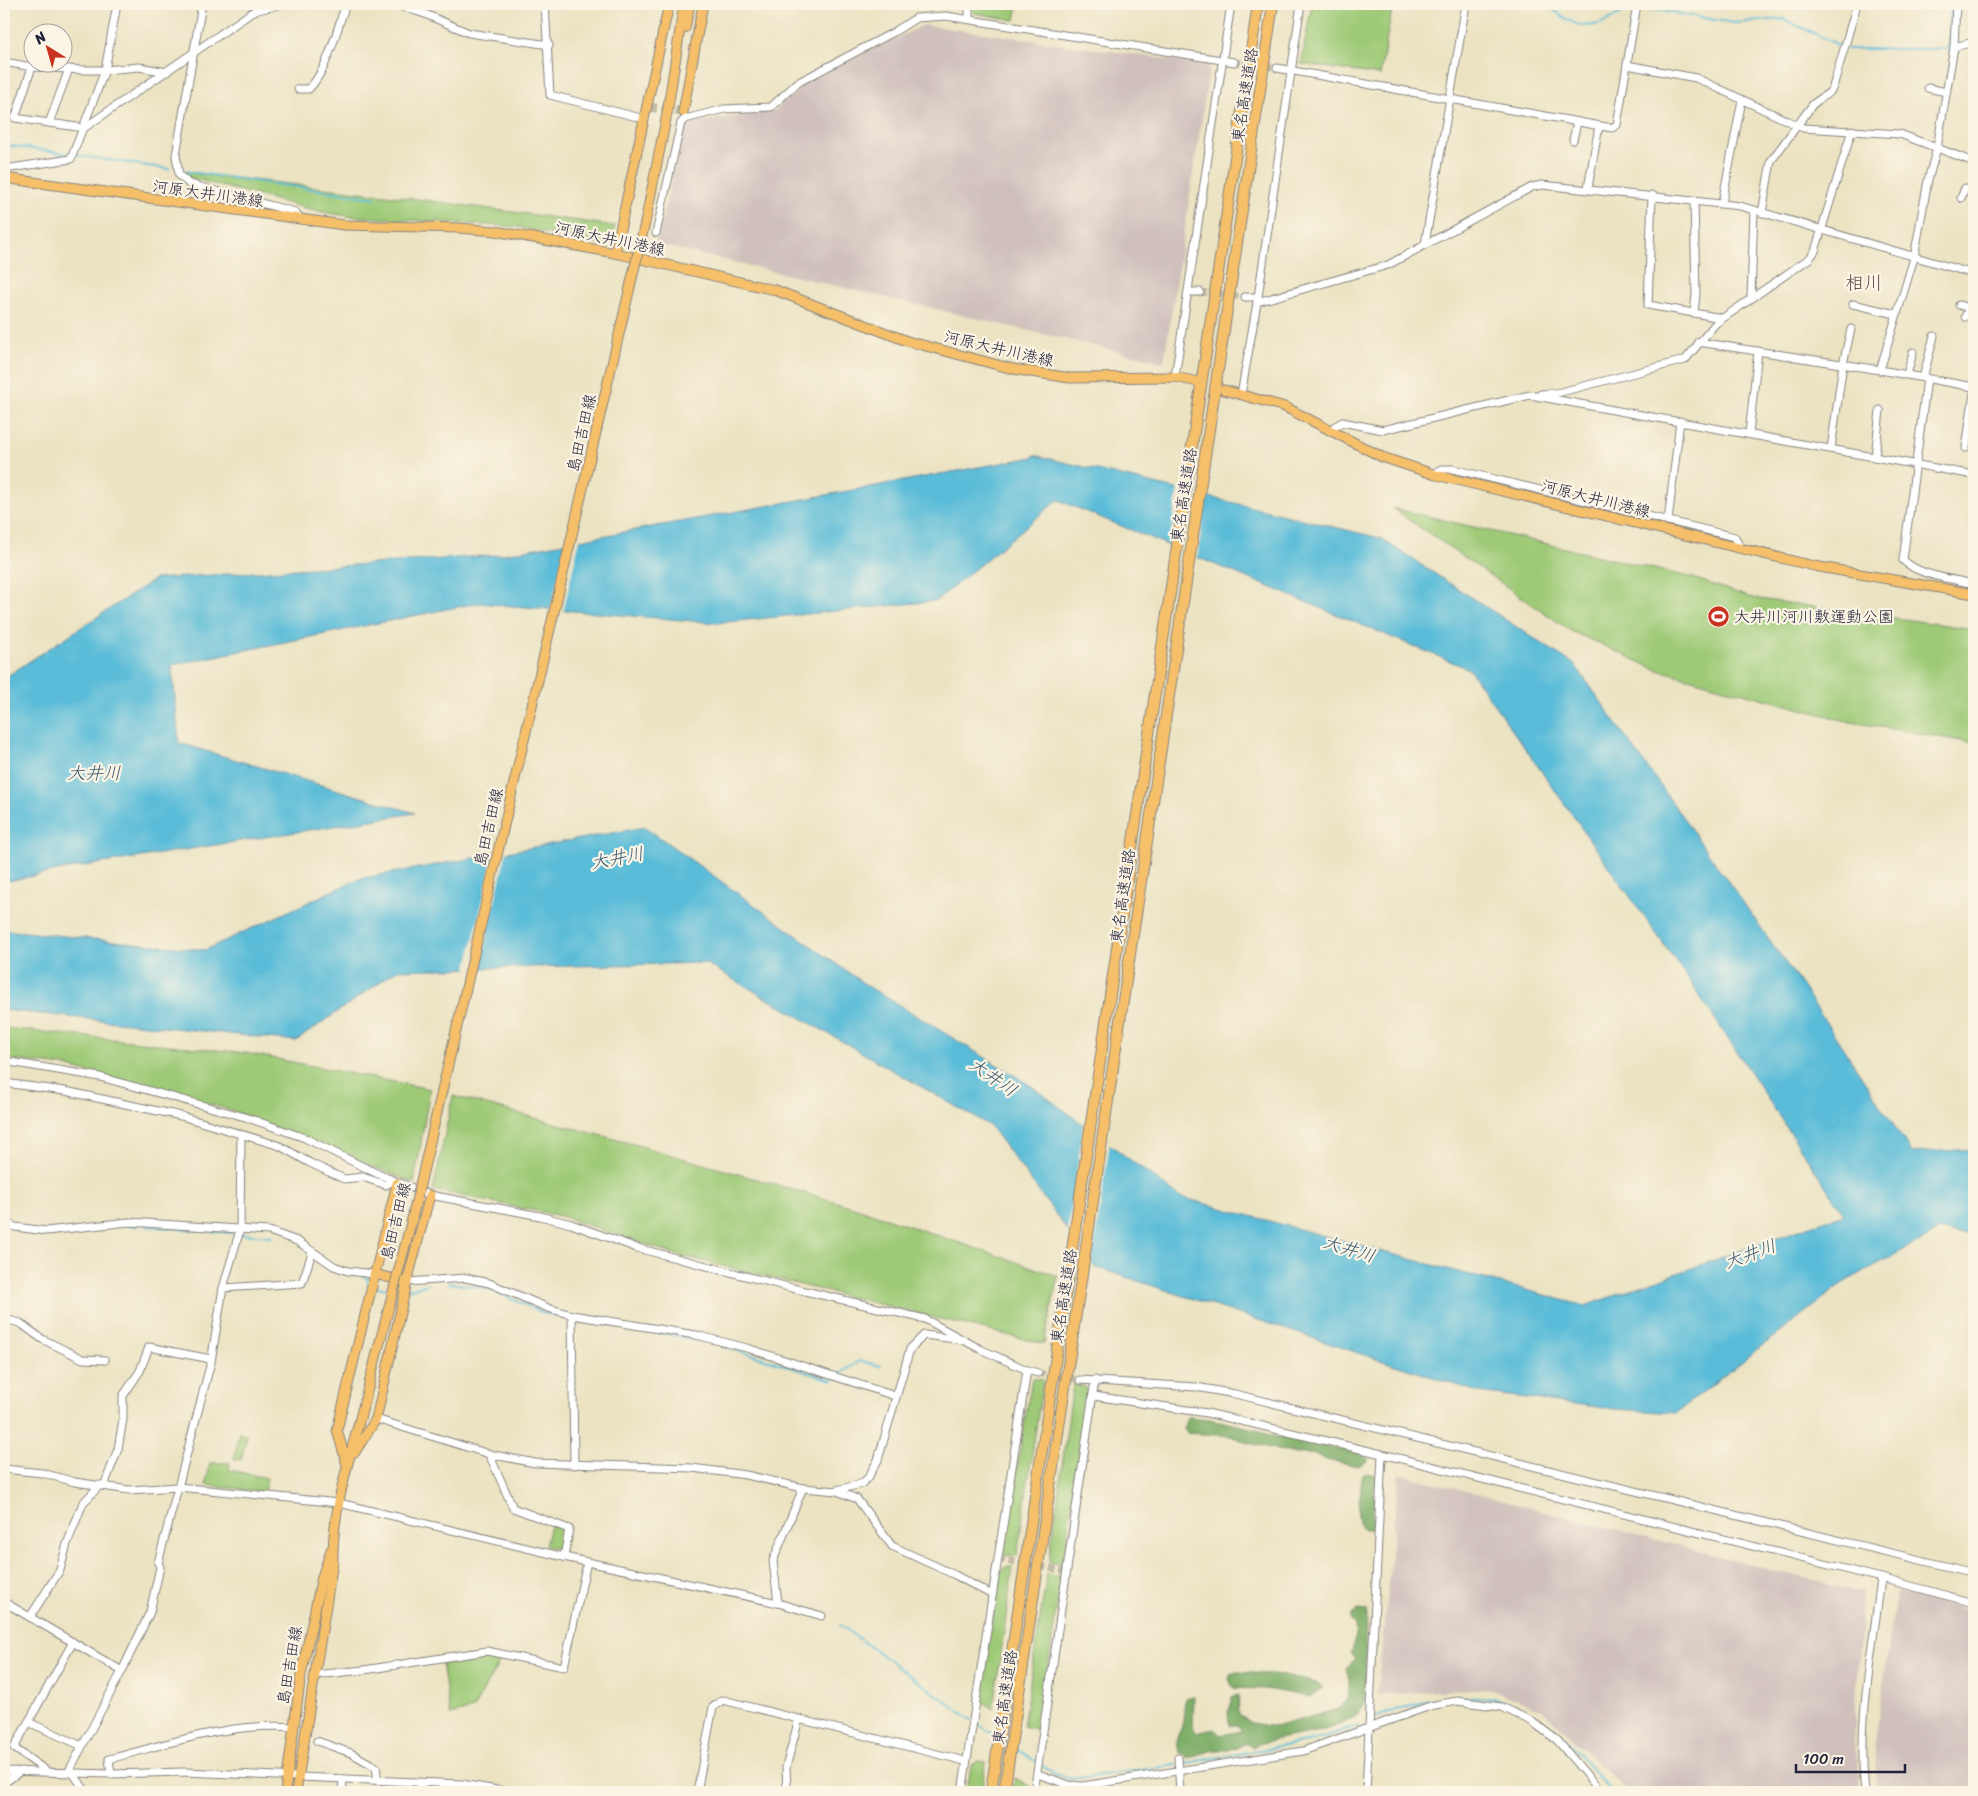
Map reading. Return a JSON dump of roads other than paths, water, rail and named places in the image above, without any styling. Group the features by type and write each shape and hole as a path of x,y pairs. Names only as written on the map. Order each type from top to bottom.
{"highway":[{"name":"東名高速道路","path":"991,1792 1258,4"},
{"name":"東名高速道路","path":"1004,1792 1016,1725 1071,1341 1273,4"}],"main road":[{"path":"615,253 669,4"},
{"name":"島田吉田線","path":"667,114 684,4"},
{"name":"島田吉田線","path":"296,1792 333,1562 333,1545 339,1503 347,1465 412,1219 645,223 690,4"},
{"path":"683,112 702,4"},
{"name":"河原大井川港線","path":"4,178 344,225 459,228 496,231 615,253 775,290 907,341 1013,369 1070,378 1175,376 1198,382"},
{"name":"河原大井川港線","path":"1224,390 1285,407 1382,457 1432,474 1814,566 1974,594"},
{"path":"347,1465 337,1430 395,1182"},
{"path":"347,1465 364,1434 376,1419 404,1296 430,1195"},
{"path":"373,1278 407,1284"},
{"name":"島田吉田線","path":"285,1792 301,1675 322,1577 333,1545"}],"street":[{"path":"4,169 72,155 105,70 117,4"},
{"path":"202,4 176,155 178,176 189,184 295,212 302,220"},
{"path":"30,72 15,118 84,128 254,11 283,4"},
{"path":"298,89 309,89 315,83 324,66 346,4"},
{"path":"394,4 425,14 469,34 549,45"},
{"path":"545,4 549,45 550,95 645,119"},
{"path":"969,4 969,19"},
{"path":"1175,376 1189,292 1230,4"},
{"path":"1241,395 1301,4"},
{"path":"1425,244 1466,4"},
{"path":"1277,68 1612,128 1617,125 1637,4"},
{"path":"1751,298 1758,212 1771,161 1813,104 1833,87 1857,4"},
{"path":"1880,370 1914,258 1928,180 1937,148 1954,46 1956,4"},
{"path":"656,233 681,123 685,119 724,109 771,107 797,83 894,32 916,18 946,16 969,19 1234,62"},
{"path":"1954,46 1974,42"},
{"path":"4,62 22,65"},
{"path":"1627,65 1696,78 1797,126 1809,129 1900,134 1974,162"},
{"path":"72,69 105,70 139,67 167,72"},
{"path":"49,123 68,72"},
{"path":"1928,88 1946,92"},
{"path":"1722,203 1742,100"},
{"path":"1573,140 1577,122"},
{"path":"1588,188 1599,126"},
{"path":"1329,430 1342,422 1383,430 1530,395 1557,393 1685,360 1698,342 1722,318 1810,258 1815,251 1852,130"},
{"path":"1244,297 1257,300 1388,265 1532,187 1556,185 1722,203 1974,274"},
{"path":"1961,198 1965,188 1974,191"},
{"path":"1652,195 1648,304 1722,318"},
{"path":"1694,200 1696,295 1694,312"},
{"path":"1189,292 1200,292"},
{"path":"1853,304 1896,314"},
{"path":"1959,305 1972,308 1965,318"},
{"path":"1831,449 1843,364 1851,329"},
{"path":"1934,336 1925,378 1903,560 1908,565 1922,571 1974,584"},
{"path":"1698,342 1880,370 1974,387"},
{"path":"1749,434 1758,351"},
{"path":"1907,375 1914,352"},
{"path":"1966,448 1974,393"},
{"path":"1530,395 1974,475"},
{"path":"1875,457 1880,410"},
{"path":"1668,521 1680,421"},
{"path":"1432,474 1441,469 1453,469 1735,537 1740,548"},
{"path":"4,1061 100,1077 246,1117 306,1138 395,1182 430,1195 540,1216 571,1224 637,1248 792,1288 926,1319 964,1340 1027,1370 1038,1373"},
{"path":"4,1083 65,1091 172,1114 280,1146 344,1179 363,1176 386,1185 395,1182"},
{"path":"71,1773 82,1746 122,1671 150,1612 160,1567 158,1563 211,1360 223,1288 240,1233 241,1135"},
{"path":"4,1222 15,1226 46,1231 129,1222 240,1233 269,1231 297,1241 311,1255 334,1266 373,1278"},
{"path":"223,1288 302,1283 311,1255"},
{"path":"407,1284 466,1278 489,1282 572,1319 696,1335 895,1396"},
{"path":"4,1319 20,1323 42,1339 83,1359 105,1360"},
{"path":"572,1319 575,1401 574,1464"},
{"path":"837,1491 861,1484 868,1478 878,1460 910,1349 916,1341 924,1335 964,1340"},
{"path":"30,1617 60,1570 67,1544 83,1503 102,1486 118,1449 123,1419 123,1396 140,1371 149,1348 211,1360"},
{"path":"962,1792 1027,1370"},
{"path":"1080,1380 1196,1387 1236,1394 1974,1573"},
{"path":"1034,1792 1095,1380"},
{"path":"1094,1396 1207,1413 1382,1454 1881,1578 1974,1603"},
{"path":"376,1419 489,1454 535,1463 692,1468 746,1475 803,1488 837,1491 857,1499 892,1546 955,1574 992,1595"},
{"path":"489,1454 513,1508 569,1528 564,1557"},
{"path":"1366,1792 1382,1454"},
{"path":"4,1469 42,1473 129,1490 178,1487 339,1503 564,1557 778,1604 822,1616"},
{"path":"778,1604 773,1561 803,1488"},
{"path":"314,1674 364,1670 487,1651 564,1667 587,1562"},
{"path":"1865,1792 1862,1758 1863,1732 1881,1578"},
{"path":"4,1602 122,1671"},
{"path":"48,1772 14,1748 73,1642"},
{"path":"697,1792 713,1707 723,1700 966,1761"},
{"path":"1038,1772 1068,1786 1083,1786 1303,1751 1430,1706 1457,1701 1502,1706 1531,1721 1557,1740 1602,1792"},
{"path":"787,1792 786,1767 798,1719"},
{"path":"28,1722 82,1746"},
{"path":"111,1774 109,1759 212,1731 264,1725 294,1727"},
{"path":"316,1741 351,1753 376,1767 378,1781"},
{"path":"1178,1759 1180,1792"},
{"path":"4,1771 111,1774 184,1772 420,1783 509,1792"},
{"path":"4,1783 21,1771"},
{"path":"71,1773 86,1792"},
{"path":"342,1780 342,1792"},
{"path":"420,1783 420,1792"}],"water":[{"name":"大井川","path":"1034,455 1380,538 1575,665 1802,986 1912,1153 1974,1149 1974,1236 1940,1230 1843,1283 1676,1413 1614,1409 1478,1392 1095,1267 990,1126 705,963 397,970 296,1041 4,1010 4,930 205,950 358,879 645,827 866,985 1030,1085 1180,1197 1585,1306 1844,1214 1689,980 1469,669 1058,500 936,601 717,623 477,603 172,665 179,743 415,813 72,868 4,882 4,678 155,579 498,555 1034,457"}],"waterway":[{"path":"1547,4 1570,21 1589,26 1609,20 1633,6 1733,23 1783,19 1843,47"},
{"path":"1847,49 1948,49 1951,4"},
{"path":"4,145 70,154"},
{"path":"75,155 169,169"},
{"path":"183,171 375,198"},
{"path":"128,1225 138,1226"},
{"path":"146,1226 236,1233"},
{"path":"22,1231 42,1234"},
{"path":"240,1234 273,1236"},
{"path":"312,1256 321,1261"},
{"path":"362,1276 367,1277 368,1285"},
{"path":"448,1283 487,1288 544,1313 570,1318"},
{"path":"409,1289 429,1284"},
{"path":"375,1287 390,1289"},
{"path":"574,1319 708,1341"},
{"path":"724,1346 832,1380 834,1378"},
{"path":"838,1375 860,1361 881,1366"},
{"path":"840,1625 972,1720"},
{"path":"1377,1717 1401,1708 1447,1698 1470,1697 1492,1699 1514,1705 1536,1716 1565,1739 1611,1792"},
{"path":"976,1723 995,1735"},
{"path":"1181,1764 1312,1741 1359,1725"},
{"path":"1013,1747 1037,1762"},
{"path":"1041,1765 1055,1774 1071,1779 1177,1765"}],"tunnel":[{"path":"1234,62 1277,68"},
{"path":"648,107 683,112"},
{"path":"1200,292 1245,297"},
{"path":"1038,1373 1080,1380"},
{"path":"998,1559 1067,1571"}],"place":[{"name":"大井川河川敷運動公園","path":"1718,616"}],"district":[{"name":"相川","path":"1864,282"}]}
